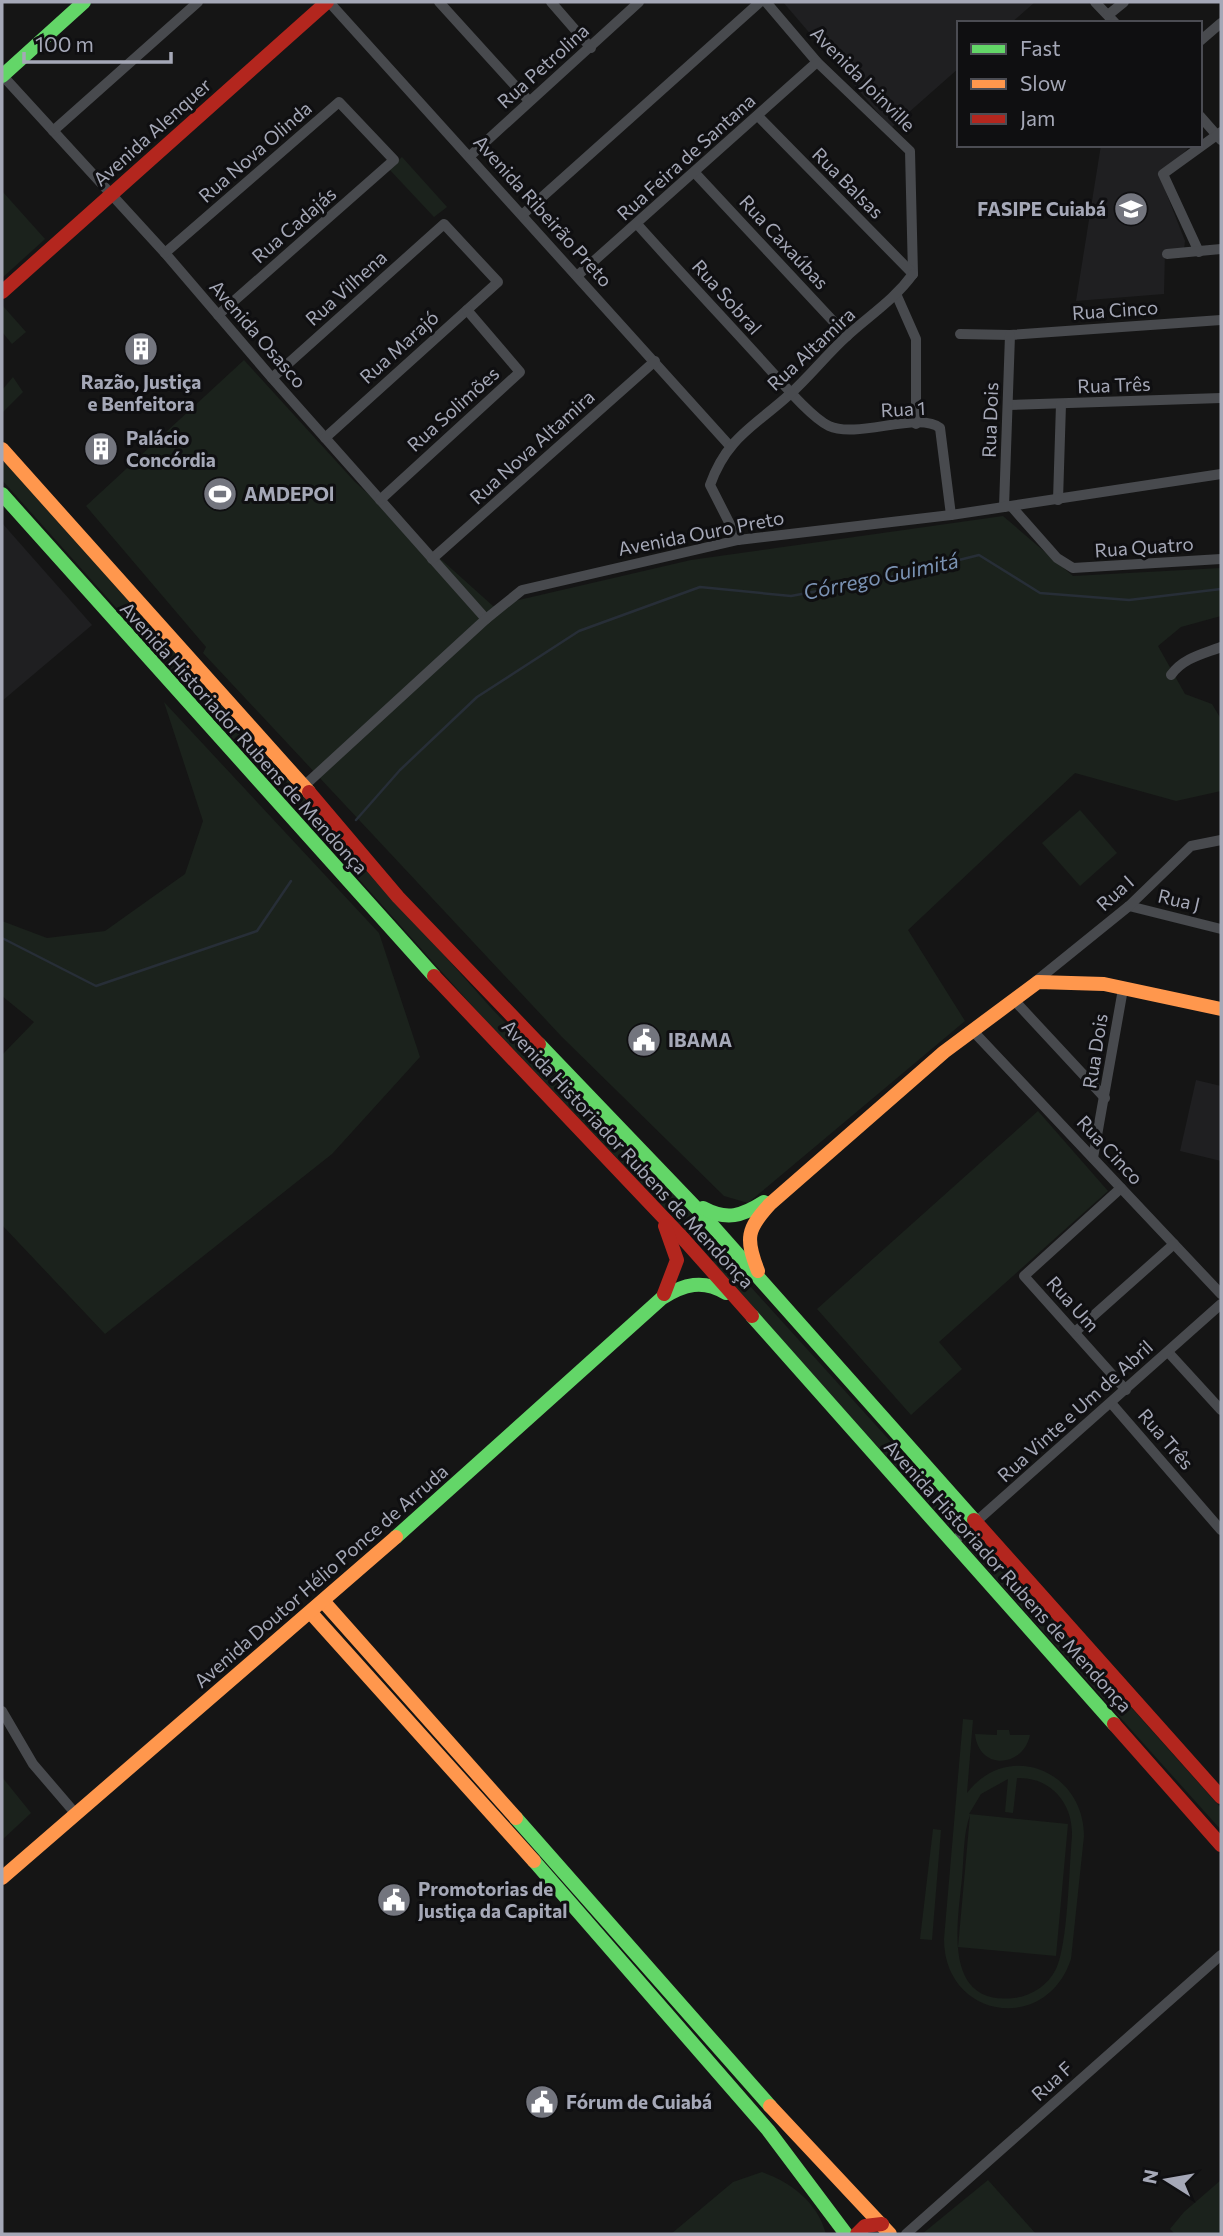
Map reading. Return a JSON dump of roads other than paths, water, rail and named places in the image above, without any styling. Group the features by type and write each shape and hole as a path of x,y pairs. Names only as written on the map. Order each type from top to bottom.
{"street":[{"path":"2,75 83,2"},
{"path":"53,131 198,2"},
{"name":"Avenida Ribeirão Preto","path":"328,2 655,360 729,445"},
{"name":"Avenida Alenquer","path":"2,292 328,2"},
{"path":"439,2 529,101"},
{"path":"551,2 591,48"},
{"name":"Rua Petrolina","path":"470,156 639,2"},
{"path":"522,215 760,2"},
{"name":"Avenida Joinville","path":"766,2 817,62 910,151 913,274"},
{"path":"1095,2 1112,19 1124,2"},
{"path":"1202,39 1221,23"},
{"name":"Rua Feira de Santana","path":"577,276 817,62"},
{"name":"Avenida Osasco","path":"2,75 112,193 486,619"},
{"name":"Rua Nova Olinda","path":"165,253 339,102 394,160"},
{"name":"Rua Balsas","path":"758,116 913,274"},
{"path":"1199,252 1163,174 1220,136 1202,118"},
{"name":"Rua Cadajás","path":"218,315 394,160"},
{"name":"Rua Caxaúbas","path":"695,173 847,336"},
{"name":"Rua Vilhena","path":"272,378 444,223 498,282"},
{"name":"Rua Sobral","path":"637,225 791,393"},
{"path":"1167,254 1221,249"},
{"name":"Rua Altamira","path":"729,445 791,393 847,336 897,296 913,274"},
{"name":"Rua Marajó","path":"325,438 498,282"},
{"path":"897,296 916,339 916,424"},
{"name":"Rua Solimões","path":"380,500 520,372 467,310"},
{"name":"Rua Cinco","path":"1010,335 1221,320"},
{"path":"960,334 1010,335"},
{"name":"Rua Dois","path":"1008,506 1010,335"},
{"name":"Rua Nova Altamira","path":"432,559 655,360"},
{"name":"Rua 1","path":"791,393 827,426 838,428 935,424 940,428 951,515"},
{"name":"Rua Três","path":"1008,405 1221,398"},
{"path":"1058,500 1061,404"},
{"path":"729,445 719,460 710,485 738,540"},
{"name":"Avenida Historiador Rubens de Mendonça","path":"2,449 304,786 398,897 690,1201 1221,1797"},
{"name":"Avenida Ouro Preto","path":"304,786 486,619 522,590 738,540 951,515 1221,474"},
{"name":"Avenida Historiador Rubens de Mendonça","path":"2,494 378,917 658,1210 1221,1845"},
{"name":"Rua Quatro","path":"1008,506 1057,558 1073,568 1221,559"},
{"path":"1171,675 1188,659 1221,647"},
{"name":"Rua I","path":"1035,982 1129,906 1191,845 1221,840"},
{"name":"Rua J","path":"1129,906 1221,929"},
{"path":"762,1281 749,1242 750,1227 785,1188 972,1030 1035,982 1068,980 1221,1009"},
{"name":"Rua Dois","path":"1093,1158 1122,989"},
{"path":"1013,999 1105,1098"},
{"name":"Rua Cinco","path":"972,1030 1221,1294"},
{"path":"690,1201 719,1217 731,1219 785,1188"},
{"name":"Rua Um","path":"1121,1188 1024,1276 1126,1390"},
{"path":"658,1210 678,1260 676,1274 662,1298"},
{"path":"1075,1332 1174,1244"},
{"path":"662,1298 690,1283 704,1283 739,1301"},
{"name":"Avenida Doutor Hélio Ponce de Arruda","path":"2,1878 324,1602 662,1298"},
{"name":"Rua Vinte e Um de Abril","path":"952,1543 1221,1304"},
{"path":"1168,1352 1221,1409"},
{"name":"Rua Três","path":"1111,1403 1221,1530"},
{"path":"324,1602 789,2128 886,2229"},
{"path":"311,1613 455,1771 768,2130 846,2234"},
{"path":"2,1711 33,1765 75,1813"},
{"name":"Rua F","path":"906,2234 1221,1955"},
{"path":"857,2234 865,2226 886,2229"}],"waterway":[{"name":"Córrego Guimitá","path":"356,820 400,770 477,697 579,631 700,587 791,596 887,578 979,555 1040,593 1129,600 1221,589"},
{"path":"2,938 96,986 257,931 291,881"}],"place":[{"name":"FASIPE Cuiabá","path":"1131,209"},
{"name":"Razão, Justiça e Benfeitora","path":"141,349"},
{"name":"Palácio Concórdia","path":"101,449"},
{"name":"AMDEPOl","path":"220,494"},
{"name":"IBAMA","path":"644,1040"},
{"name":"Promotorias de Justiça da Capital","path":"394,1900"},
{"name":"Fórum de Cuiabá","path":"542,2102"}]}
